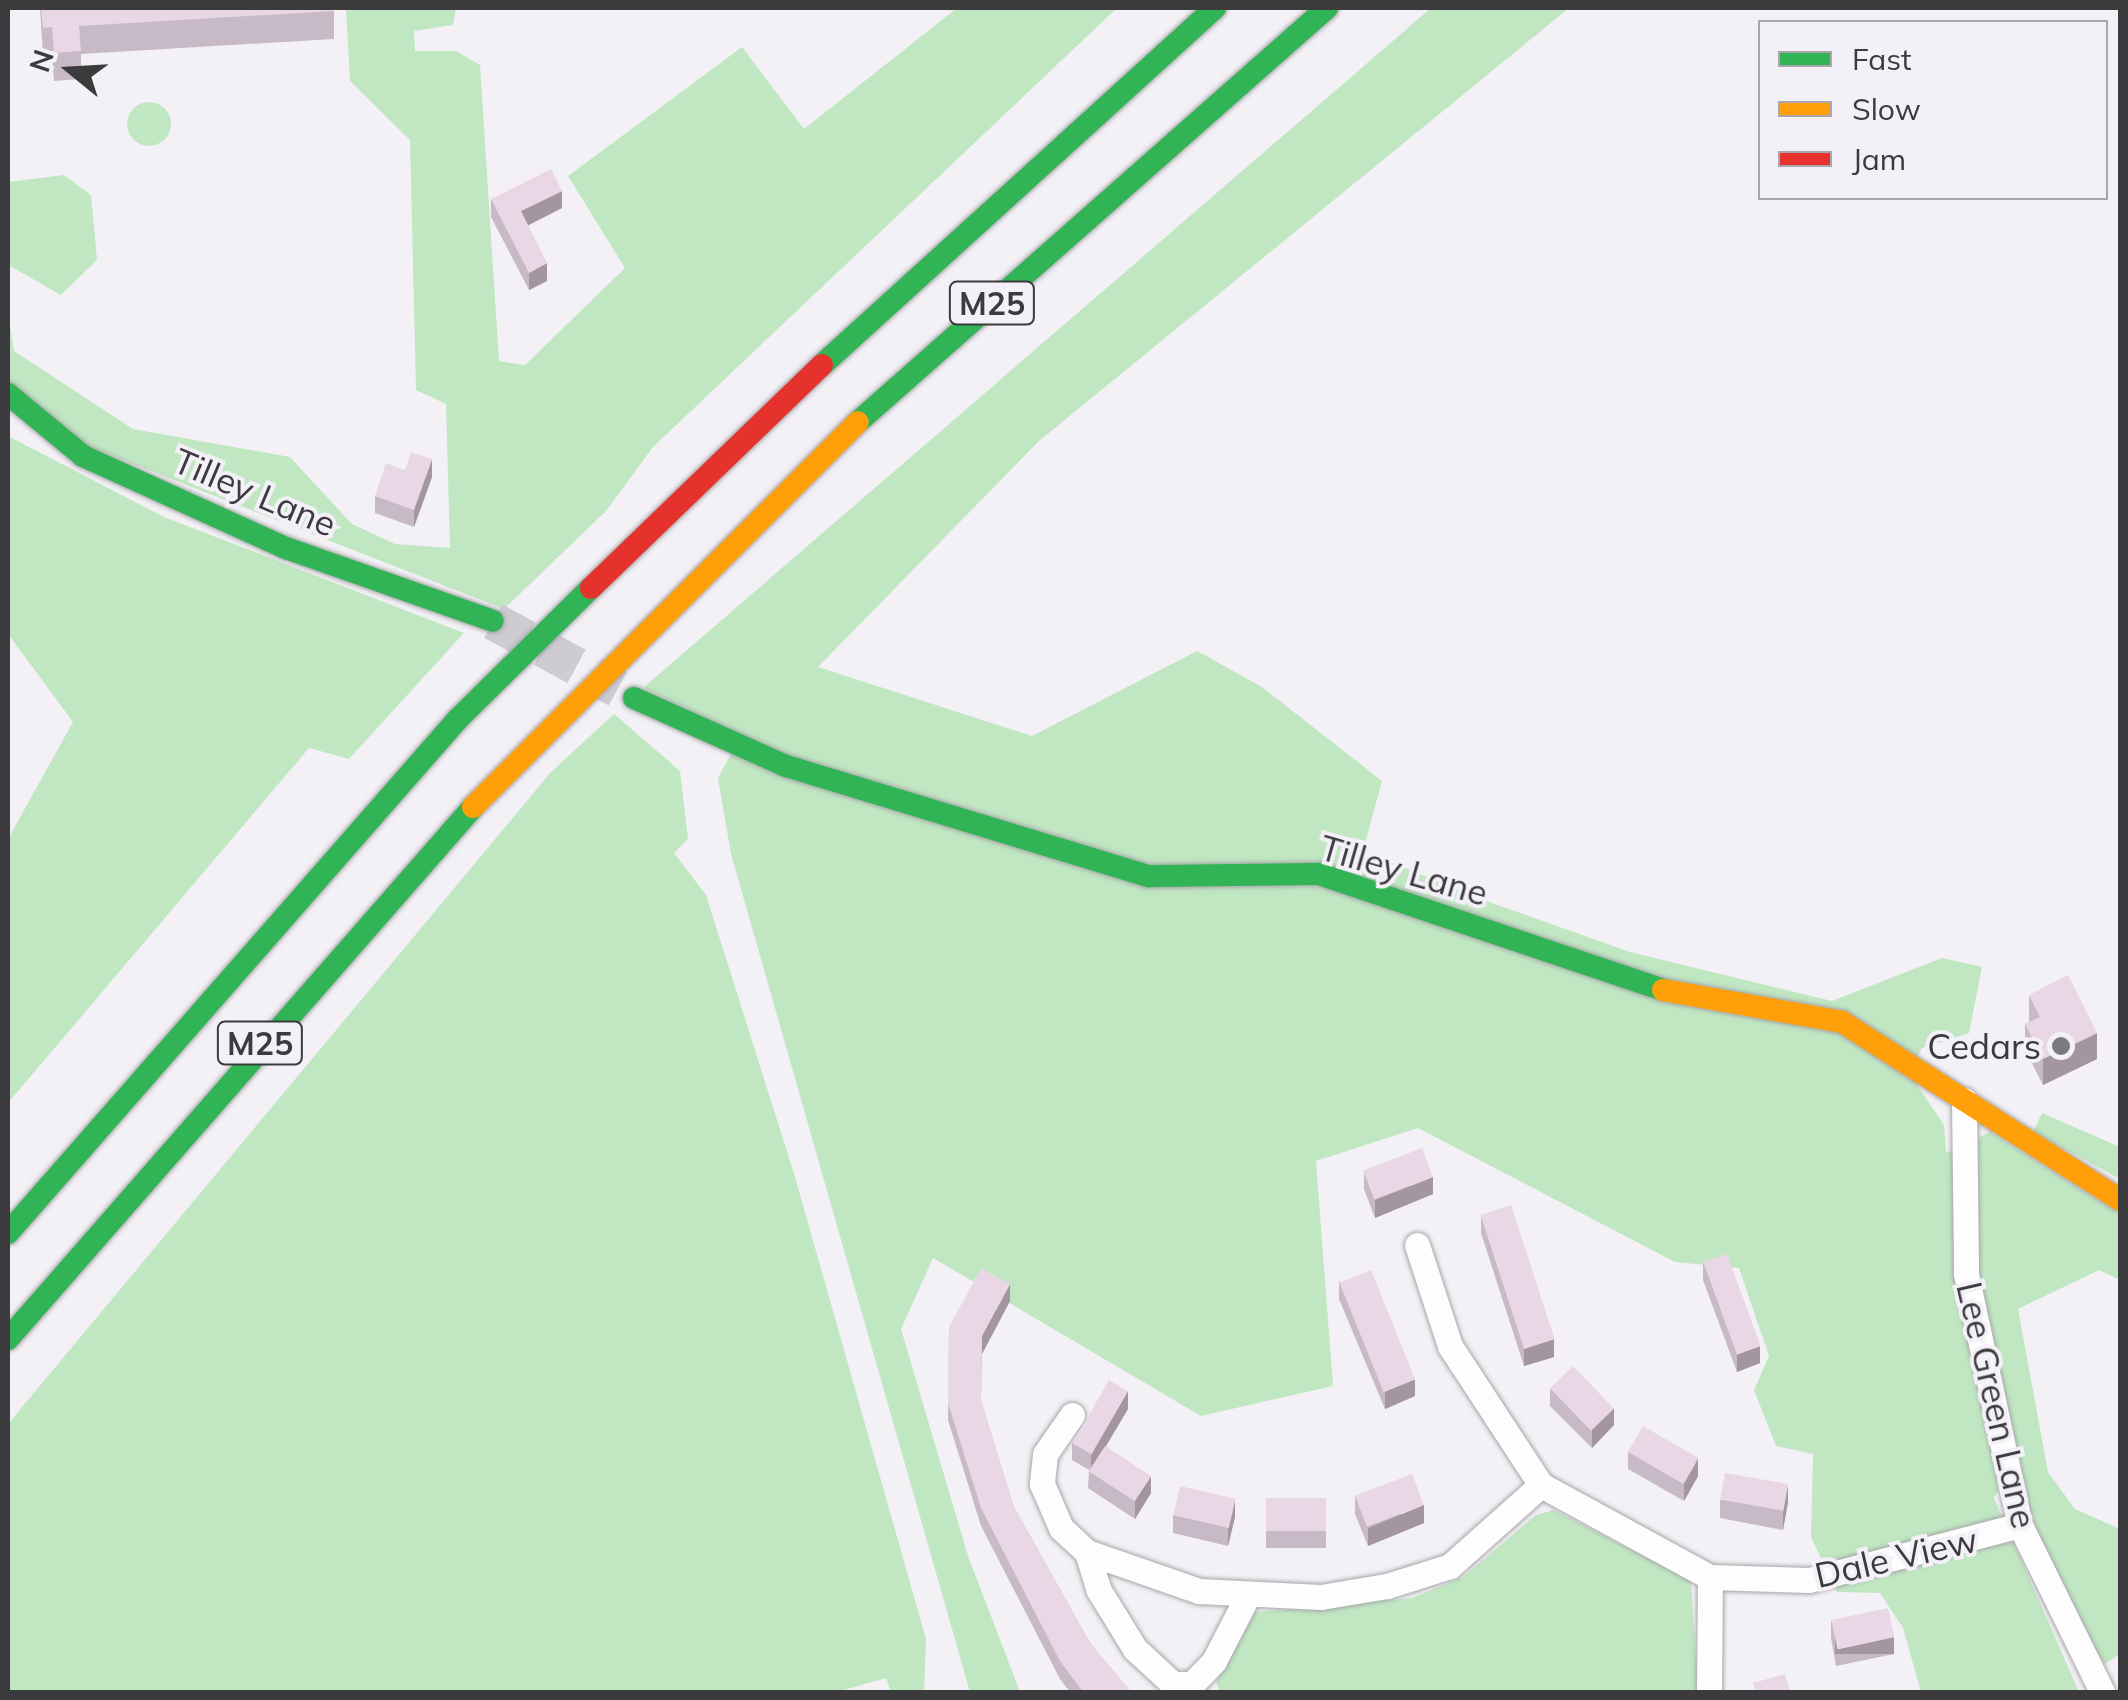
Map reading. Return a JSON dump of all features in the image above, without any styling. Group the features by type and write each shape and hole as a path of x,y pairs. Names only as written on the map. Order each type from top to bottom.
{"main road":[{"name":"M25","path":"8,1233 472,706 769,413 1215,8"},
{"name":"M25","path":"8,1339 520,753 820,457 1328,8"},
{"name":"Tilley Lane","path":"8,394 83,456 286,548 493,621"},
{"name":"Tilley Lane","path":"634,698 786,766 1149,876 1319,874 1686,998 1842,1022 2120,1200"}],"street":[{"name":"Lee Green Lane","path":"1964,1100 1966,1274 2020,1525 2102,1692"},
{"name":"Dale View","path":"1417,1245 1450,1346 1541,1484 1710,1577 1809,1580 2020,1525"},
{"path":"1072,1415 1045,1454 1042,1484 1061,1528 1087,1552 1247,1598 1321,1597 1450,1566 1541,1484"},
{"path":"1087,1552 1098,1590 1135,1649 1174,1684 1192,1684 1214,1661 1247,1598"},
{"path":"1709,1692 1710,1577"}],"green space":[{"path":"346,8 456,8 453,25 414,31 415,51 456,51 480,65 499,361 525,365 625,268 568,176 742,47 804,129 957,8 1117,8 653,447 606,511 504,609 87,446 8,383 8,312 14,351 133,429 290,457 352,524 395,544 450,548 446,404 416,390 410,140 350,81"},
{"path":"1431,8 1569,8 1039,441 818,667 1032,736 1197,651 1262,687 1382,781 1363,851 1492,903 1630,952 1832,1001 1942,958 1982,967 1969,1033 1922,1048 1909,1073 1944,1125 1946,1153 1990,1132 2120,1214 2120,1280 2099,1270 2018,1309 2048,1472 2075,1509 2120,1529 2120,1654 2105,1664 2053,1585 2018,1479 2002,1483 1994,1498 2079,1692 1921,1692 1903,1628 1880,1593 1837,1592 1811,1537 1813,1454 1776,1446 1754,1390 1769,1356 1739,1268 1675,1262 1418,1128 1316,1161 1333,1386 1201,1416 933,1258 901,1329 968,1556 1020,1692 970,1692 731,854 718,778 741,735 643,688"},
{"path":"149,102 165,108 171,124 165,140 149,146 133,140 127,124 133,108"},
{"path":"64,175 91,195 97,260 61,295 8,265 8,182"},
{"path":"8,436 164,517 464,633 349,759 309,748 8,1103 8,839 73,722 8,634"},
{"path":"614,714 680,771 688,839 674,853 706,895 795,1177 926,1639 924,1692 891,1692 886,1678 837,1692 8,1692 8,1424 551,772"},
{"path":"2042,1113 2120,1147 2120,1179 2033,1132"},
{"path":"1554,1510 1691,1581 1698,1692 1220,1692 1216,1682 1255,1612 1412,1598 1463,1577 1536,1515"}],"building":[{"path":"41,8 334,11 79,26 81,51 54,53 52,27 43,28"},
{"path":"551,169 562,191 521,211 547,263 529,273 491,199"},
{"path":"411,452 432,459 414,510 375,496 386,463 405,470"},
{"path":"2068,975 2097,1033 2043,1059 2025,1024 2040,1017 2029,995"},
{"path":"1422,1148 1433,1177 1374,1200 1363,1171"},
{"path":"1511,1205 1555,1339 1524,1349 1481,1215"},
{"path":"1727,1254 1761,1346 1737,1355 1704,1263"},
{"path":"981,1268 1010,1284 982,1336 981,1400 1014,1507 1090,1643 1131,1692 1083,1692 1060,1661 981,1508 948,1403 949,1327"},
{"path":"1371,1270 1415,1379 1384,1392 1339,1283"},
{"path":"1573,1366 1614,1408 1591,1431 1550,1388"},
{"path":"1109,1380 1128,1391 1092,1454 1072,1443"},
{"path":"1643,1426 1698,1458 1683,1484 1628,1452"},
{"path":"1105,1446 1151,1476 1135,1501 1089,1471"},
{"path":"1725,1473 1788,1484 1783,1511 1720,1500"},
{"path":"1412,1474 1424,1505 1367,1527 1355,1496"},
{"path":"1180,1486 1236,1499 1229,1528 1173,1515"},
{"path":"1266,1498 1326,1498 1326,1531 1266,1531"},
{"path":"1888,1608 1894,1637 1838,1649 1831,1620"},
{"path":"1785,1674 1790,1692 1756,1692 1753,1683"}],"tunnel":[{"path":"493,621 618,689"}],"traffic: fast":[{"path":"822,365 1215,8"},
{"path":"858,422 1327,8"},
{"path":"8,394 83,456 286,548 493,621"},
{"path":"8,1233 458,719 591,588"},
{"path":"634,698 786,766 1149,876 1319,874 1663,990"},
{"path":"8,1339 473,807"}],"traffic: slow":[{"path":"473,807 858,422"},
{"path":"1663,990 1842,1022 2120,1200"}],"traffic: jam":[{"path":"591,588 822,365"}],"place":[{"name":"Cedars","path":"2061,1046"}]}
